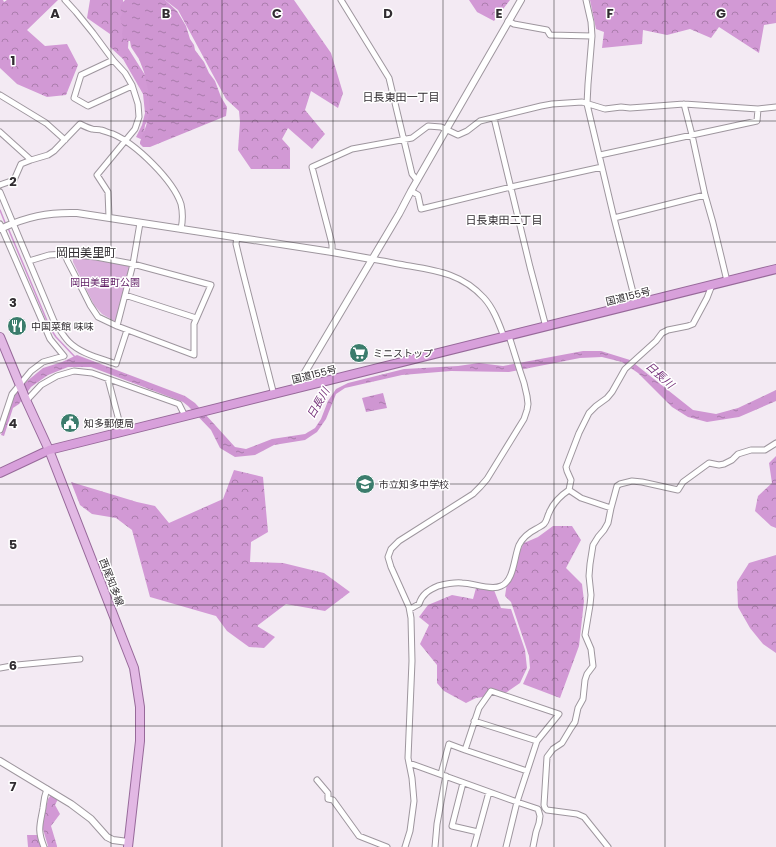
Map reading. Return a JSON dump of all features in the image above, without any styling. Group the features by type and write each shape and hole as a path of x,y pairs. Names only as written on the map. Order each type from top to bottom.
{"highway":[{"name":"国道155号","path":"0,473 50,450 776,270"}],"main road":[{"name":"西尾知多線","path":"1,342 50,450 134,668 140,706 140,741 128,844"}],"street":[{"path":"65,0 125,74 132,86 138,104 139,117 135,129 97,175 108,192 109,217"},
{"path":"341,0 389,78 412,174 417,180"},
{"path":"295,389 521,0"},
{"path":"586,0 591,22 592,36 587,104 636,304"},
{"path":"508,21 514,24 548,30 550,35 592,36"},
{"path":"113,60 81,75 74,98 88,106 132,86"},
{"path":"0,95 46,123 65,140"},
{"path":"332,252 331,240 312,167 352,149 404,141 412,138 428,126 441,127 458,135 467,131 480,121 552,104 582,102 605,109 684,104 758,109 776,107"},
{"path":"684,104 727,281"},
{"path":"600,155 756,121 758,109"},
{"path":"494,118 531,274 546,327"},
{"path":"0,185 14,180 21,164 54,152 80,124 90,129 101,130 114,135 142,154 158,170 171,185 177,195 182,211 181,229"},
{"path":"0,132 31,160"},
{"path":"410,190 418,196 421,210 511,187 602,167"},
{"path":"0,192 12,224 30,261 54,321 70,343 81,351 116,364 127,330"},
{"path":"614,218 705,195"},
{"path":"0,430 12,394 31,371 43,362 64,356 50,339 2,227 33,216 58,212 109,217 371,259 436,271 453,276 464,281 485,299 507,336 517,360 524,383 528,404 524,419 487,479 480,487 473,494 399,541 389,552 388,557 410,610 411,618 412,660 408,758 414,801 410,831 405,847"},
{"path":"117,326 133,264 140,223"},
{"path":"237,238 236,244 274,395"},
{"path":"30,261 49,255 66,254 96,257 133,264 211,285 194,324 194,355 127,330 98,317 90,305 67,260 66,254"},
{"path":"410,610 419,604 424,594 429,590 446,584 464,583 493,588 502,586 506,583 510,578 515,558 523,539 529,533 543,526 555,502 569,490 571,480 566,467 574,443 589,413 612,392 625,369 656,341 662,333 668,330 693,324 712,285"},
{"path":"125,295 196,318"},
{"path":"27,400 41,385 57,376 74,371 92,373 179,404 185,416"},
{"path":"108,379 122,432"},
{"path":"608,847 584,817 577,814 547,810 544,805 547,757 562,743 575,722 578,708 583,699 585,680 587,674 593,666 591,649 585,635 591,595 589,576 590,564 593,544 604,530 608,522 617,486 632,481 678,490 683,482 709,463 719,465 724,464 732,460 738,454 751,450 765,450 776,443"},
{"path":"569,490 581,498 611,508"},
{"path":"0,668 80,659"},
{"path":"464,750 479,708 491,691 559,714 537,741 517,802 506,847"},
{"path":"474,721 537,741"},
{"path":"435,847 449,744 527,772"},
{"path":"0,761 71,804 94,822 107,837 128,844"},
{"path":"409,763 538,809 540,816 533,847"},
{"path":"317,780 328,793 328,799 333,800 359,836 388,847"},
{"path":"463,783 452,826 478,832"},
{"path":"44,847 39,833 40,818 47,789"},
{"path":"474,847 489,792"}],"green space":[{"path":"0,0 3,0 4,2 7,0 58,0 27,30 45,46 67,44 78,65 66,95 47,97 17,84 0,68"},
{"path":"90,0 123,0 123,20 129,34 128,48 150,83 150,117 145,125 143,140 136,137 142,125 145,113 143,94 123,59 110,47 110,34 87,18"},
{"path":"165,0 294,0 331,53 343,93 338,108 311,91 305,110 325,134 312,149 288,128 282,139 290,148 290,169 251,169 238,150 240,122 239,111 226,99 178,10"},
{"path":"469,0 510,0 494,21 477,12"},
{"path":"590,0 776,0 776,23 764,25 759,53 719,27 711,38 690,29 667,35 643,30 642,44 602,48 604,32 596,29"},
{"name":"岡田美里町公園","path":"77,257 130,266 116,322 102,314 94,305 73,262 73,259"},
{"path":"776,456 776,528 771,526 755,511 758,496 772,483 769,463"},
{"path":"234,470 263,477 268,532 251,542 250,562 283,563 324,573 350,592 325,611 286,604 257,626 275,637 264,648 249,647 227,631 216,616 150,597 132,530 116,518 92,514 80,505 71,482 155,506 169,523 223,499"},
{"path":"553,526 572,526 581,540 566,568 582,584 584,601 579,646 560,698 523,684 530,668 529,656 511,602 505,596 507,583 513,564 524,543 538,537"},
{"path":"776,555 776,653 763,644 750,628 738,607 737,582 749,563"},
{"path":"476,588 494,590 501,608 511,609 525,650 527,668 520,683 504,694 476,698 466,703 444,691 437,683 437,665 420,644 429,625 419,617 428,605 452,595 473,599"},
{"path":"51,795 58,799 55,805 60,814 51,826 57,847 46,847 48,846 42,826 48,799"},
{"path":"27,835 37,835 42,847 28,847"}],"water":[{"path":"125,0 165,0 177,11 186,26 195,50 215,81 221,97 227,107 226,116 150,147 143,147 140,144 150,111 148,90 139,59 131,47 130,41 123,39 123,27 120,18 122,14 120,7"},
{"path":"583,351 601,351 630,360 693,410 716,414 738,408 776,390 776,401 739,417 707,422 688,417 672,407 638,373 622,362 602,357 580,358 509,372 451,371 402,375 345,388 336,394 326,419 317,432 305,440 274,445 255,455 235,457 220,448 211,430 183,402 91,367 68,367 48,375 31,387 19,404 13,408 4,436 1,435 14,395 26,382 43,368 77,355 185,396 195,403 235,447 246,449 272,439 305,434 315,428 321,419 328,401 336,389 348,383 404,369 458,366 479,363 503,366"},
{"path":"383,393 387,408 366,412 362,398"}],"waterway":[{"path":"0,210 6,225"},
{"path":"8,228 50,328 56,337 75,357"}],"place":[{"name":"中国菜館 味味","path":"17,326"},
{"name":"ミニストップ","path":"359,353"},
{"name":"知多郵便局","path":"70,423"},
{"name":"市立知多中学校","path":"365,484"}],"district":[{"name":"日長東田一丁目","path":"401,97"},
{"name":"日長東田二丁目","path":"504,220"},
{"name":"岡田美里町","path":"86,253"}],"water label":[{"name":"日長川","path":"660,375"},
{"name":"日長川","path":"318,403"}]}
